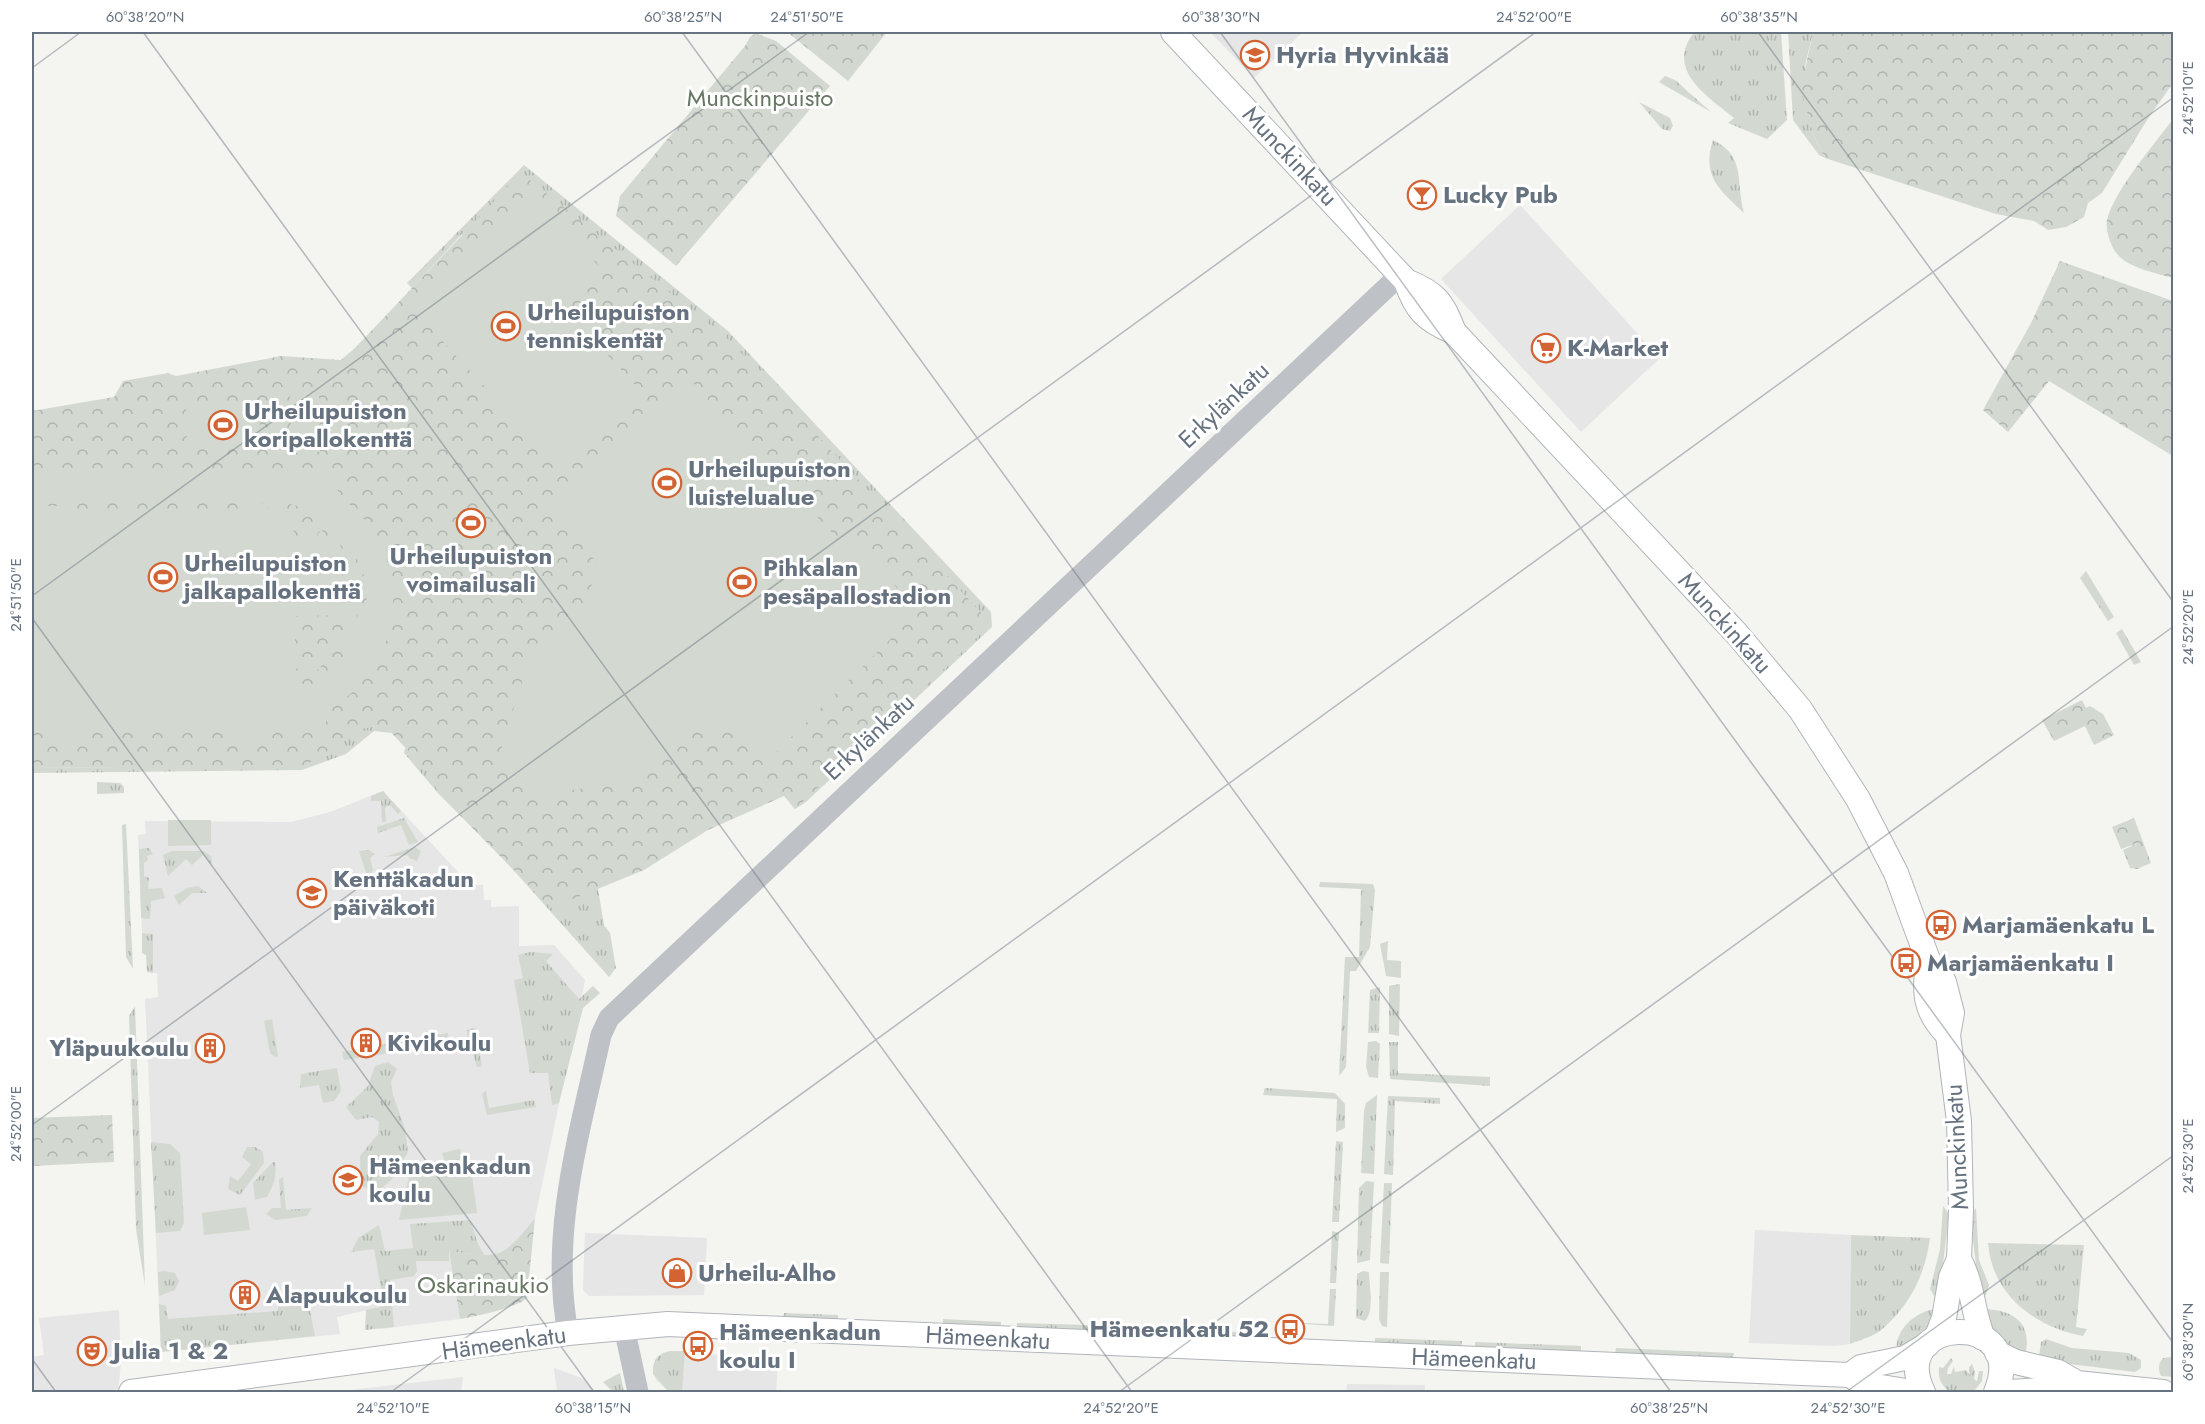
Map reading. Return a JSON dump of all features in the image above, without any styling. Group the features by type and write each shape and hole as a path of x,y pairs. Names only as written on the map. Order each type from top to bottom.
{"main road":[{"name":"Munckinkatu","path":"1173,32 1403,278 1428,290 1435,297 1446,309 1454,332 1737,634 1800,709 1847,782 1878,836 1896,873 1928,960 1944,982 1953,1013 1948,1035 1959,1121 1959,1259 1951,1277 1944,1318 1932,1341 1920,1357 1917,1370 1923,1392"},
{"name":"Munckinkatu","path":"1959,1259 1969,1277 1975,1319 2001,1367 1996,1392"},
{"name":"Hämeenkatu","path":"131,1392 568,1334 668,1324 1850,1374 1861,1367 1905,1358 1949,1331 1963,1330 1990,1345"},
{"path":"1990,1345 2016,1362 2058,1372 2078,1383"},
{"name":"Hämeenkatu","path":"1850,1374 1863,1384 1912,1392"},
{"path":"2009,1392 2058,1389 2078,1383 2163,1392"}],"street":[{"name":"Erkylänkatu","path":"568,1334 563,1287 567,1194 571,1163 601,1035 609,1018 1403,278"},
{"path":"624,1327 638,1392"}],"shaded area":[{"name":"Hyria Hyvinkää","path":"1210,32 1303,32 1254,78"},
{"path":"1520,205 1660,358 1581,432 1441,279"},
{"name":"Hämeenkadun koulu","path":"383,791 457,871 460,885 483,885 484,900 491,900 491,907 519,906 519,946 554,945 585,980 535,1218 509,1250 488,1256 449,1251 460,1319 380,1329 384,1306 337,1317 340,1334 161,1352 145,999 158,997 157,973 153,973 153,934 142,933 138,835 146,834 145,821 291,822 330,812"},
{"path":"1755,1230 1851,1235 1850,1344 1835,1346 1749,1343"},
{"path":"585,1233 707,1238 704,1295 589,1296 583,1290"},
{"path":"119,1310 121,1362 118,1392 32,1392 32,1357 44,1355 39,1318"},
{"path":"670,1351 778,1360 776,1392 669,1392 656,1380 653,1371 657,1356"},
{"path":"554,1368 584,1379 596,1392 557,1392"},
{"path":"463,1377 461,1392 333,1392"},
{"path":"1347,1384 1425,1385 1425,1392 1346,1392"}],"green space":[{"name":"Munckinpuisto","path":"787,32 887,32 848,81"},
{"path":"1694,32 1781,32 1787,120 1767,139 1728,123 1734,118 1701,91 1693,81 1684,58 1686,46"},
{"path":"1788,32 1813,32 1805,66 1813,134 1825,158 1819,155 1793,120"},
{"path":"1813,32 2173,32 2173,83 2102,193 2088,203 2084,217 2066,227 2048,230 2034,221 1996,214 1825,158 1813,134 1801,89"},
{"name":"Munckinpuisto","path":"756,33 776,41 830,86 676,266 616,216 620,196 745,46 750,37"},
{"path":"1665,76 1675,80 1711,112 1659,82"},
{"path":"1639,102 1670,118 1673,126 1670,131 1662,129"},
{"path":"2173,119 2173,278 2144,270 2123,260 2115,252 2111,243 2107,220 2126,181"},
{"path":"1713,140 1731,154 1735,162 1744,213 1720,189 1711,173 1709,163"},
{"path":"524,165 728,331 991,612 992,627 806,802 795,809 784,795 462,234 412,288 407,283"},
{"path":"521,173 730,341 985,617 986,629 795,809 784,796 708,830 644,870 551,908 438,793 430,774 384,725 355,730 318,758 303,766 32,768 32,411 114,397 123,381 168,373 176,376 281,356 341,360"},
{"name":"Urheilupuiston tenniskentät","path":"532,193 605,273 565,309 642,392 561,469 445,344 412,303"},
{"path":"2060,261 2173,301 2173,456 2049,381 2008,432 1983,410 2031,323"},
{"name":"Pihkalan pesäpallostadion","path":"692,382 835,536 860,547 915,608 914,616 765,763 749,745 736,735 723,731 716,733 706,724 670,742 627,780 536,797 499,756 529,659 587,600 598,564 550,507"},
{"path":"290,395 319,396 320,452 292,453"},
{"name":"Urheilupuiston koripallokenttä","path":"259,402 260,448 187,449 186,403"},
{"name":"Urheilupuiston jalkapallokenttä","path":"338,472 338,495 363,518 381,546 391,576 393,606 388,637 375,665 354,691 326,711 326,726 32,729 32,512 44,512 44,506 73,506 73,512 238,510 238,504 267,503 268,510 293,510 294,538 318,538 321,530 325,533 324,538 337,538 342,549 342,615 295,616 295,654 322,665 319,670 314,667 295,669 295,693 320,683 341,664 346,642 348,587 345,543 341,534 323,516 306,508 269,501 32,504 32,476","holes":["356,556 361,566 367,599 364,621 357,641"]},
{"path":"2086,571 2114,617 2108,621 2080,578"},
{"path":"2122,629 2141,662 2134,665 2116,633"},
{"path":"379,690 391,733 374,731 346,754 302,770 32,773 32,768 303,765"},
{"path":"2082,700 2086,708 2090,706 2103,714 2114,735 2094,745 2085,726 2054,741 2042,720"},
{"path":"267,728 267,739 238,739 238,729"},
{"path":"45,731 74,731 74,742 45,742"},
{"path":"405,748 598,889 604,925 610,933 616,968 609,977 492,846 438,793 404,753"},
{"path":"97,782 120,783 124,787 124,793 97,794"},
{"path":"383,791 401,811 398,814 390,805 385,808 386,822 382,822 381,801 371,801 371,796"},
{"path":"404,818 418,842 409,845 401,825 378,833 377,827"},
{"path":"2134,818 2151,863 2137,869 2130,868 2123,850 2138,843 2121,849 2112,827"},
{"path":"168,820 211,820 211,845 168,846"},
{"path":"126,824 133,969 126,957 122,825"},
{"path":"415,847 421,851 417,861 409,858 408,855 384,857"},
{"path":"149,848 153,854 147,856 148,860 144,863 144,876 149,878 148,889 162,888 165,898 151,901 150,919 141,918 139,849"},
{"path":"369,850 375,854 370,858 373,870 370,875 366,873 359,851"},
{"path":"172,851 204,851 211,856 212,862 211,864 203,855 192,865 186,859 168,876 163,855"},
{"path":"1320,882 1373,884 1375,890 1370,947 1356,971 1350,971 1346,1067 1339,1076 1345,957 1359,957 1361,889 1319,887"},
{"path":"198,886 207,893 192,893 179,905 174,896 187,888"},
{"path":"142,933 153,934 153,973 147,972 146,955 142,953"},
{"path":"1388,941 1387,960 1401,961 1401,978 1386,976 1380,944"},
{"path":"530,952 553,954 546,961 579,999 593,986 600,993 583,1008 559,1103 552,1105 548,1073 530,1073 514,980 523,978 518,955"},
{"path":"1400,984 1399,1036 1389,1034 1389,986"},
{"path":"1380,987 1379,1033 1368,1033 1370,990"},
{"path":"135,1006 145,1286 136,1229 129,1016"},
{"path":"272,1019 278,1056 275,1057 270,1053 264,1021"},
{"path":"475,1028 482,1066 477,1067 466,1030"},
{"path":"448,1033 449,1044 344,1060 342,1052"},
{"path":"1376,1041 1380,1044 1378,1078 1369,1077 1366,1067 1368,1042"},
{"path":"1389,1042 1398,1042 1398,1073 1490,1077 1490,1086 1390,1079"},
{"path":"388,1062 397,1069 391,1082 405,1129 408,1152 392,1179 380,1190 371,1191 361,1185 360,1156 378,1134 379,1122 372,1117 356,1120 346,1107 368,1086 375,1066"},
{"path":"337,1068 341,1091 334,1101 323,1103 319,1085 300,1088 301,1074"},
{"path":"1265,1088 1335,1093 1345,1104 1345,1128 1336,1132 1337,1099 1263,1095"},
{"path":"486,1090 489,1108 534,1100 536,1107 487,1115 482,1094"},
{"path":"1377,1095 1374,1174 1361,1173 1364,1111 1366,1103"},
{"path":"1388,1096 1440,1098 1440,1104 1395,1101 1393,1175 1384,1174"},
{"path":"112,1115 114,1162 32,1166 32,1118"},
{"path":"1336,1141 1343,1142 1339,1222 1332,1222"},
{"path":"151,1142 170,1144 180,1153 184,1223 180,1231 156,1233"},
{"path":"247,1147 255,1147 263,1152 264,1163 240,1195 228,1189 230,1176 238,1181 251,1164 242,1157"},
{"path":"460,1149 464,1164 446,1167 442,1153"},
{"path":"275,1162 276,1172 267,1197 255,1200 253,1183"},
{"path":"472,1175 477,1213 399,1220 409,1177"},
{"path":"283,1177 286,1210 312,1208 307,1216 275,1220 266,1214 272,1208 281,1208 279,1180"},
{"path":"1366,1181 1374,1182 1370,1260 1357,1263 1359,1188"},
{"path":"1384,1183 1392,1183 1389,1264 1380,1263"},
{"path":"1943,1206 1949,1214 1939,1298 1934,1296 1930,1289 1940,1249"},
{"path":"246,1207 250,1230 204,1235 202,1213"},
{"path":"1976,1208 1979,1260 1989,1285 1986,1295 1980,1297 1970,1216"},
{"name":"Oskarinaukio","path":"535,1218 527,1298 522,1302 486,1314 460,1319 449,1251 480,1255 499,1253 515,1242"},
{"path":"470,1220 478,1244 485,1256 449,1251 449,1261 416,1261 417,1271 414,1276 390,1280 394,1327 365,1330 366,1310 384,1306 374,1249 351,1252 358,1238 379,1225 385,1251 413,1248 410,1224"},
{"path":"1332,1231 1339,1233 1336,1283 1330,1283"},
{"path":"1851,1235 1930,1238 1920,1278 1899,1312 1877,1333 1850,1344"},
{"path":"1988,1243 2084,1245 2076,1327 2087,1329 2083,1336 2048,1325 2019,1306 2007,1293 1998,1278 1991,1262"},
{"path":"1363,1271 1369,1272 1371,1298 1370,1311 1365,1321 1356,1318 1357,1274"},
{"path":"158,1272 175,1273 179,1281 175,1290 159,1296"},
{"path":"1380,1272 1389,1272 1387,1327 1382,1326 1379,1319"},
{"path":"1330,1289 1336,1289 1334,1326 1258,1321 1328,1324"},
{"path":"307,1295 315,1336 161,1352 159,1304 166,1306 168,1319 278,1311 278,1307 293,1306 292,1296"},
{"path":"1984,1309 2004,1312 2023,1325 2027,1342 2026,1352 2010,1347 1999,1337"},
{"path":"1929,1310 1937,1310 1930,1330 1896,1352 1898,1337 1905,1325 1916,1316"},
{"path":"784,1313 838,1315 838,1320 783,1318"},
{"path":"943,1319 1001,1322 1001,1325 1000,1328 943,1325"},
{"path":"1017,1323 1087,1325 1088,1328 1087,1331 1017,1328"},
{"path":"1102,1326 1173,1329 1173,1335 1101,1332"},
{"path":"1200,1330 1244,1333 1242,1338 1198,1336"},
{"path":"1375,1338 1462,1341 1461,1347 1375,1343"},
{"path":"2046,1339 2072,1348 2129,1353 2141,1360 2141,1368 2135,1372 2061,1363 2039,1357 2041,1342"},
{"path":"1475,1342 1581,1346 1581,1353 1475,1348"},
{"path":"1616,1348 1734,1353 1733,1359 1615,1354"},
{"path":"670,1351 685,1351 682,1392 669,1392 653,1374 656,1359"},
{"path":"2173,1357 2173,1377 2161,1376 2159,1367 2161,1360"},
{"path":"1951,1358 1953,1361 1947,1374 1951,1374 1954,1366 1955,1372 1966,1370 1970,1375 1969,1367 1972,1364 1975,1372 1974,1379 1977,1381 1979,1371 1983,1371 1982,1381 1975,1390 1950,1392 1944,1387 1939,1367 1943,1368"},
{"path":"620,1373 624,1392 613,1392 603,1382"}],"place":[{"name":"Hyria Hyvinkää","path":"1255,55"},
{"name":"Lucky Pub","path":"1422,195"},
{"name":"Urheilupuiston tenniskentät","path":"506,326"},
{"name":"K-Market","path":"1546,348"},
{"name":"Urheilupuiston koripallokenttä","path":"223,425"},
{"name":"Urheilupuiston luistelualue","path":"667,483"},
{"name":"Urheilupuiston voimailusali","path":"471,523"},
{"name":"Urheilupuiston jalkapallokenttä","path":"163,577"},
{"name":"Pihkalan pesäpallostadion","path":"742,582"},
{"name":"Kenttäkadun päiväkoti","path":"312,893"},
{"name":"Marjamäenkatu L","path":"1941,925"},
{"name":"Marjamäenkatu I","path":"1906,963"},
{"name":"Kivikoulu","path":"366,1043"},
{"name":"Yläpuukoulu","path":"210,1048"},
{"name":"Hämeenkadun koulu","path":"348,1180"},
{"name":"Urheilu-Alho","path":"677,1273"},
{"name":"Alapuukoulu","path":"245,1295"},
{"name":"Hämeenkatu 52","path":"1290,1329"},
{"name":"Hämeenkadun koulu I","path":"698,1346"},
{"name":"Julia 1 & 2","path":"92,1351"}]}
